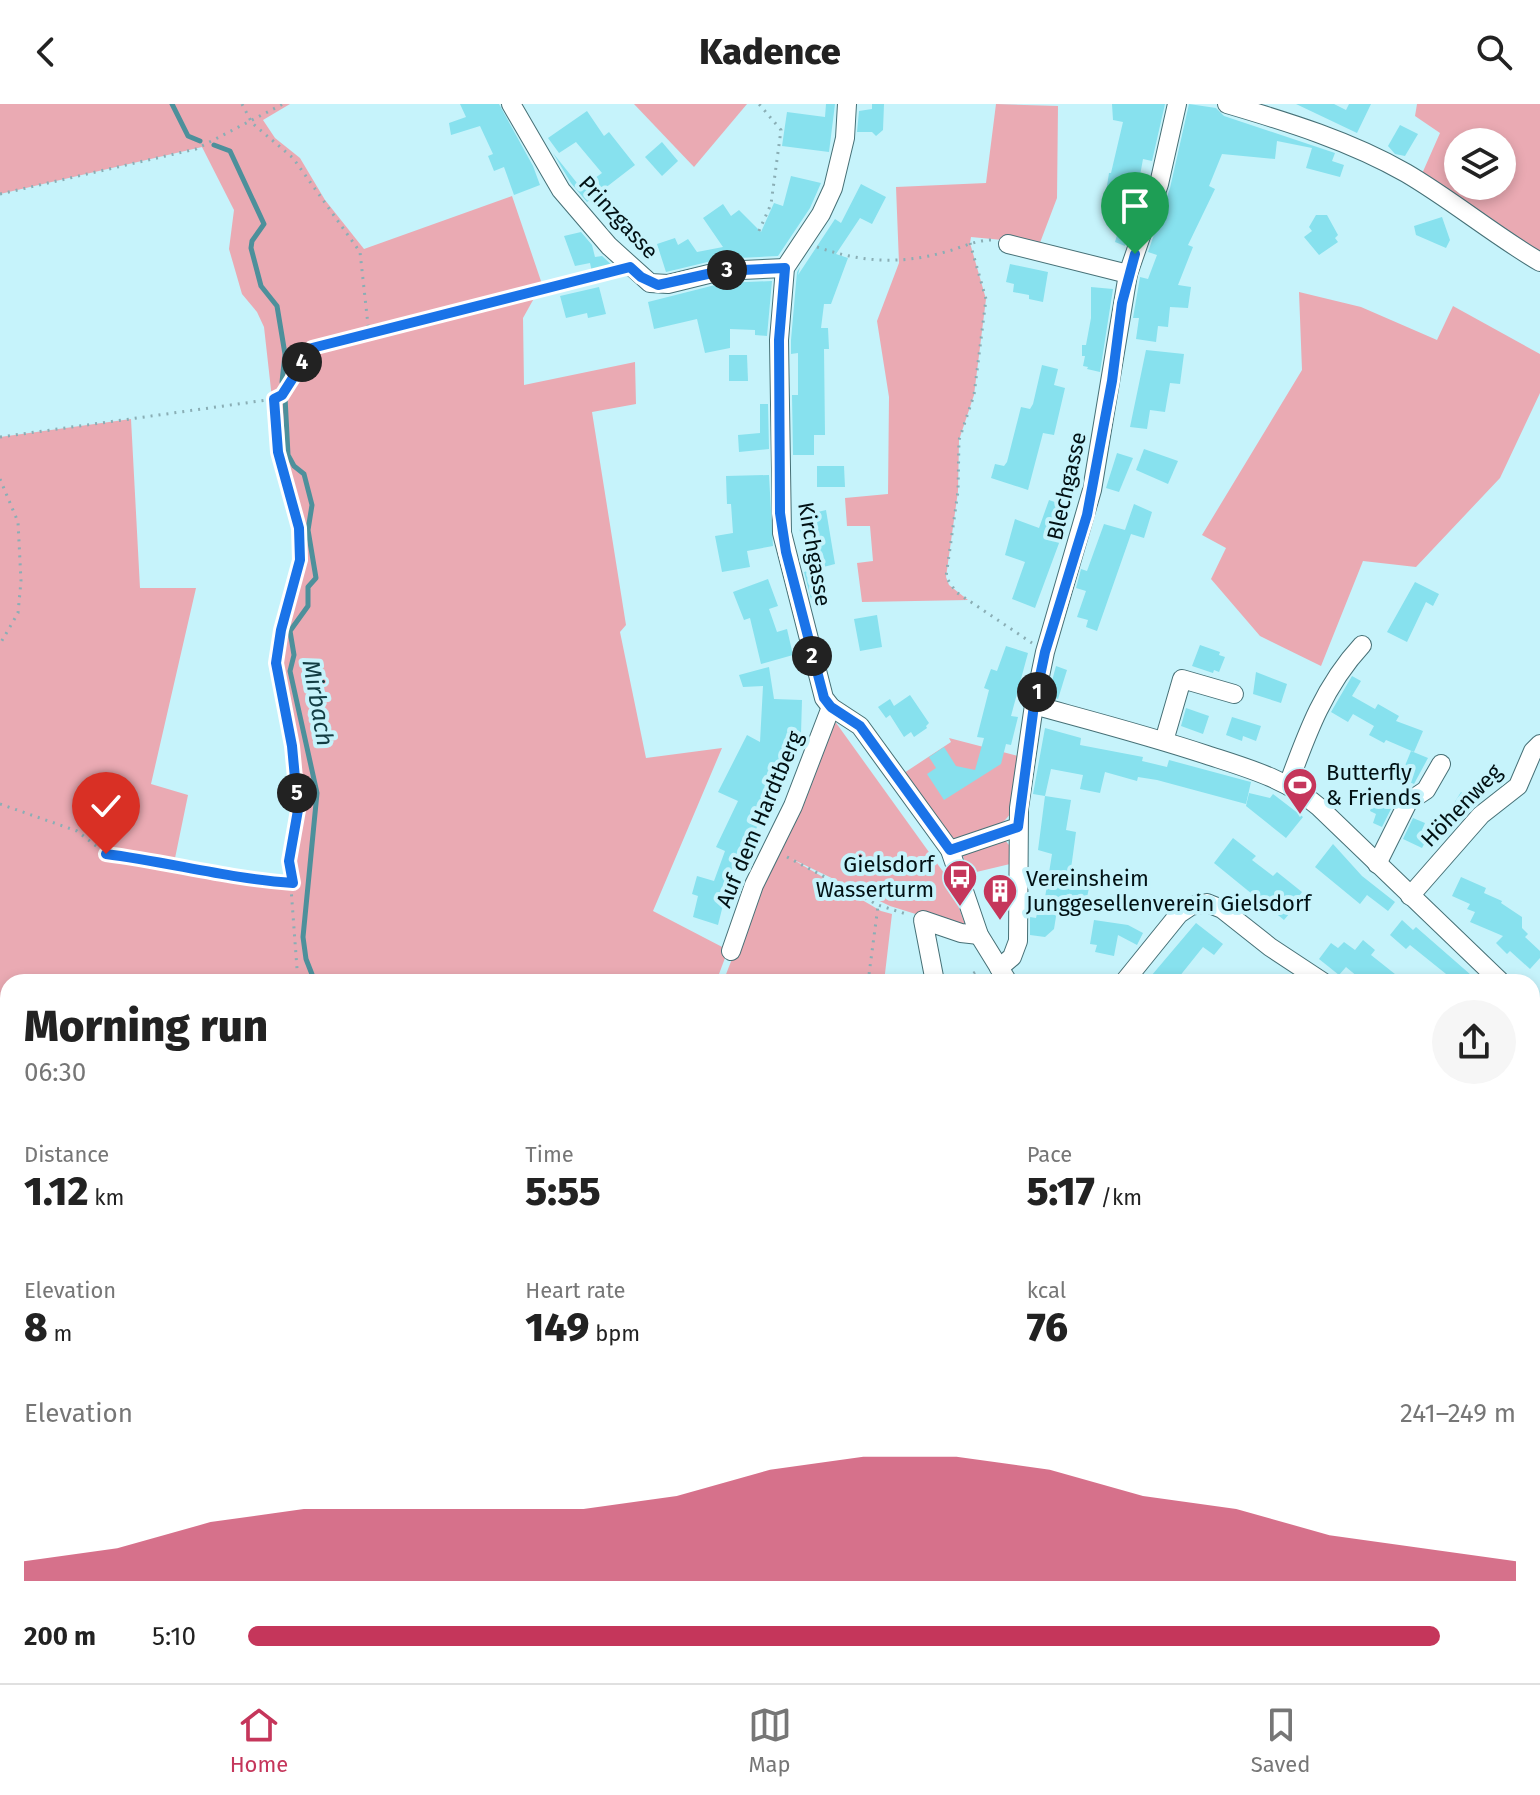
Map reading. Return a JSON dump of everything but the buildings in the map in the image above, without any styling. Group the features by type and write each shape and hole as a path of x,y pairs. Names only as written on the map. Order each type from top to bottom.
{"street":[{"name":"Prinzgasse","path":"511,104 561,190 641,277 658,285 721,271 785,268"},
{"name":"Kirchgasse","path":"831,707 824,698 809,645 782,533 779,340 785,268 821,214 833,188 845,138 847,104"},
{"name":"Blechgasse","path":"1000,970 1012,957 1018,941 1018,827 1034,705 1045,652 1092,490 1128,274 1156,195 1177,104"},
{"path":"1227,104 1296,124 1377,158 1406,173 1540,262"},
{"path":"1008,244 1128,274"},
{"path":"1288,785 1316,709 1342,667 1362,645"},
{"path":"1164,741 1182,679 1234,694"},
{"path":"1034,705 1164,741 1261,772 1288,785 1319,807 1493,974"},
{"path":"831,707 860,726 950,850 979,935 1000,970"},
{"name":"Auf dem Hardtberg","path":"731,951 754,885 810,765 831,707"},
{"name":"Höhenweg","path":"1410,896 1481,815 1518,786 1533,751 1540,744"},
{"name":"Höhenweg","path":"1377,864 1408,802 1426,790 1441,764"},
{"path":"950,850 1018,827"},
{"path":"1130,974 1179,914 1191,906 1207,903 1222,909 1270,947 1311,974"},
{"path":"933,974 923,920 961,933 979,935"}],"path":[{"path":"242,104 252,123 293,158 360,252 369,334"},
{"path":"0,194 196,149 252,123 283,104"},
{"path":"759,104 781,130 771,204 759,231"},
{"path":"828,251 899,263 970,243 989,240 1008,244"},
{"path":"970,243 986,299 974,395 959,440 958,491 946,577 956,592 1045,652"},
{"path":"0,437 274,399 282,395 312,348 630,267"},
{"path":"274,399 278,452 299,528 300,560 281,630 276,663 292,746 298,810 289,861 298,974"},
{"path":"0,479 18,522 21,581 18,613 0,644"},
{"path":"0,804 77,831 106,854 174,863 245,880 293,883"},
{"path":"772,849 878,905 906,914"},
{"path":"869,974 878,905"}],"shaded area":[{"path":"0,104 290,104 263,120 275,138 300,158 325,200 364,249 512,196 542,284 523,318 524,385 635,362 636,404 592,412 626,625 620,632 646,758 722,748 653,911 728,950 719,974 0,974 0,437 131,419 140,588 196,588 151,784 188,795 174,863 245,880 293,883 289,861 298,810 292,746 276,663 281,630 300,560 299,528 278,452 264,327 257,312 242,294 229,249 234,210 202,147 0,194"},
{"path":"634,104 747,104 694,167"},
{"path":"996,104 1058,106 1057,198 1038,248 1013,241 971,237 986,299 974,395 959,440 958,491 946,577 949,585 968,600 862,602 857,563 873,561 870,526 847,526 845,498 888,494 889,397 877,321 899,263 896,187 986,183"},
{"path":"1417,104 1540,104 1540,256 1457,200 1516,200 1516,128 1444,128 1444,191 1421,176 1440,133 1415,116"},
{"path":"1299,292 1361,307 1437,340 1453,306 1540,354 1540,393 1500,478 1416,567 1363,561 1321,666 1260,636 1211,579 1226,548 1202,535 1302,370"},
{"path":"834,720 949,880 967,930 890,906 792,859 881,911 892,914 885,974 726,974 760,887"},
{"path":"949,738 1018,756 1010,814 999,825 984,832 951,839 904,773 951,742"},
{"path":"1004,839 1009,845 1010,864 968,874 962,853"}],"waterway":[{"name":"Mirbach","path":"172,104 188,136 200,141"},
{"name":"Mirbach","path":"214,145 230,151 264,224 252,241 251,248 261,286 277,306 285,354 282,382"},
{"name":"Mirbach","path":"285,397 288,455 294,466 304,474 312,505 308,530 316,578 308,587 308,606 290,631 294,655 290,671 317,793 303,937 312,974"}],"place":[{"name":"Butterfly & Friends","path":"1300,816"},
{"name":"Gielsdorf Wasserturm","path":"960,908"},
{"name":"Vereinsheim Junggesellenverein Gielsdorf","path":"1000,922"}],"route":[{"path":"106,854 174,863 245,880 293,883 289,861 298,810 292,746 276,663 281,630 300,560 299,528 278,452 274,399 282,395 312,348 630,267 650,283 658,285 721,271 785,268 779,340 780,513 786,552 824,698 831,707 860,726 950,850 1018,827 1034,705 1045,652 1087,515 1112,381 1122,303 1135,254"}]}
